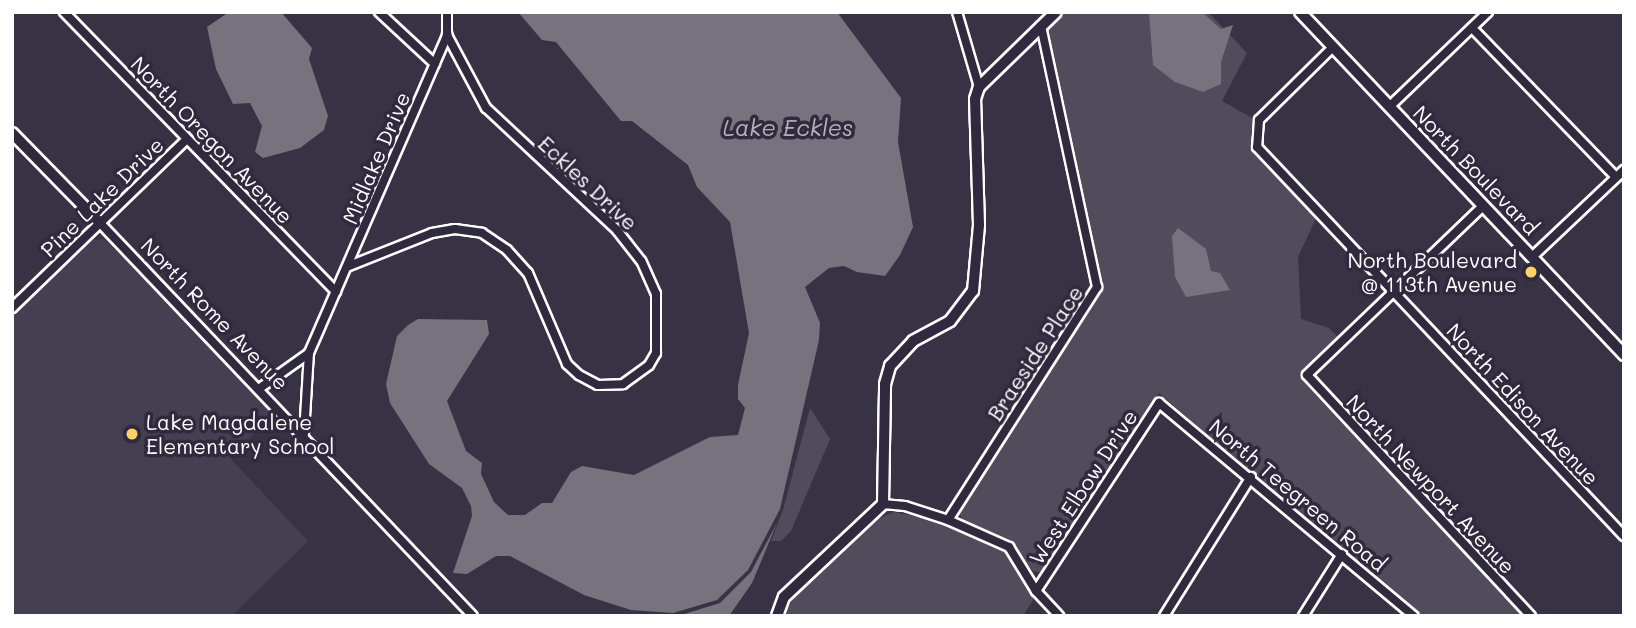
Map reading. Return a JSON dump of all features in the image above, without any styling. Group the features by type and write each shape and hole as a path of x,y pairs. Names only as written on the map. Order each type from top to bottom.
{"street":[{"name":"North Oregon Avenue","path":"64,12 336,292"},
{"path":"379,12 435,64"},
{"name":"Eckles Drive","path":"349,267 432,233 455,229 482,233 507,250 528,273 568,363 579,375 598,385 623,384 649,365 656,353 656,294 641,261 617,230 486,108 447,35 447,12"},
{"path":"957,12 979,87"},
{"path":"777,616 785,597 883,504 886,384 890,366 913,341 950,321 973,291 979,225 975,99 979,87 1056,12"},
{"name":"North Boulevard","path":"1300,12 1624,355"},
{"path":"1389,107 1488,12"},
{"name":"Braeside Place","path":"948,520 1097,287 1041,26"},
{"path":"1472,28 1616,177"},
{"name":"Midlake Drive","path":"349,267 447,35"},
{"name":"North Edison Avenue","path":"1333,47 1259,120 1257,147 1624,536"},
{"name":"North Rome Avenue","path":"12,133 304,434 473,616"},
{"name":"Pine Lake Drive","path":"13,307 186,140"},
{"path":"1532,257 1624,170"},
{"path":"1393,291 1483,206"},
{"path":"304,434 310,354 349,267"},
{"name":"North Newport Avenue","path":"1393,291 1307,375 1531,616"},
{"path":"260,388 310,354"},
{"name":"North Teegreen Road","path":"1159,403 1251,477 1414,616"},
{"name":"West Elbow Drive","path":"1036,591 1159,403"},
{"path":"1164,616 1251,477"},
{"path":"883,504 905,506 948,520 1009,547 1036,591 1059,616"},
{"path":"1303,616 1342,554"}],"shaded area":[{"path":"1062,12 1208,12 1247,53 1222,101 1254,119 1254,145 1317,216 1298,257 1301,319 1329,328 1338,337 1303,372 1307,386 1525,616 1419,616 1159,393 1043,573 1033,571 1004,538 963,521 960,515 964,502 1091,309 1099,286 1046,30"},
{"name":"Lake Magdalene Elementary School","path":"104,239 277,411 229,457 308,541 232,616 12,616 12,317 93,240"},
{"path":"810,408 830,439 791,531 781,541 771,541 783,510"},
{"path":"894,512 935,520 1008,552 1036,595 1023,616 781,616 811,576 864,525"}],"water":[{"path":"229,12 281,12 312,48 309,59 328,116 324,130 300,148 263,158 255,152 262,126 250,103 233,104 216,69 207,27"},
{"name":"Lake Eckles","path":"518,12 837,12 901,98 898,142 913,227 900,255 885,276 857,272 844,266 829,268 805,287 820,323 819,340 780,509 748,570 717,600 673,613 631,610 584,595 510,556 496,556 467,574 453,573 472,516 471,506 462,488 429,464 390,403 386,384 397,336 408,325 418,319 487,320 489,334 447,401 466,451 482,463 481,474 494,502 508,515 525,515 542,503 552,503 571,472 582,466 634,475 710,437 738,435 745,408 738,399 738,385 749,333 730,222 697,187 688,165 632,121 621,121 556,42 542,40"},
{"path":"1149,12 1202,12 1221,29 1233,25 1221,62 1221,84 1203,92 1175,82 1153,65"},
{"path":"1178,228 1206,249 1211,271 1220,273 1230,290 1186,297 1175,277 1172,236"},
{"path":"777,523 752,583 729,616 678,616 720,603 751,572"}],"place":[{"name":"North Boulevard @ 113th Avenue","path":"1531,272"},
{"name":"Lake Magdalene Elementary School","path":"132,434"}]}
